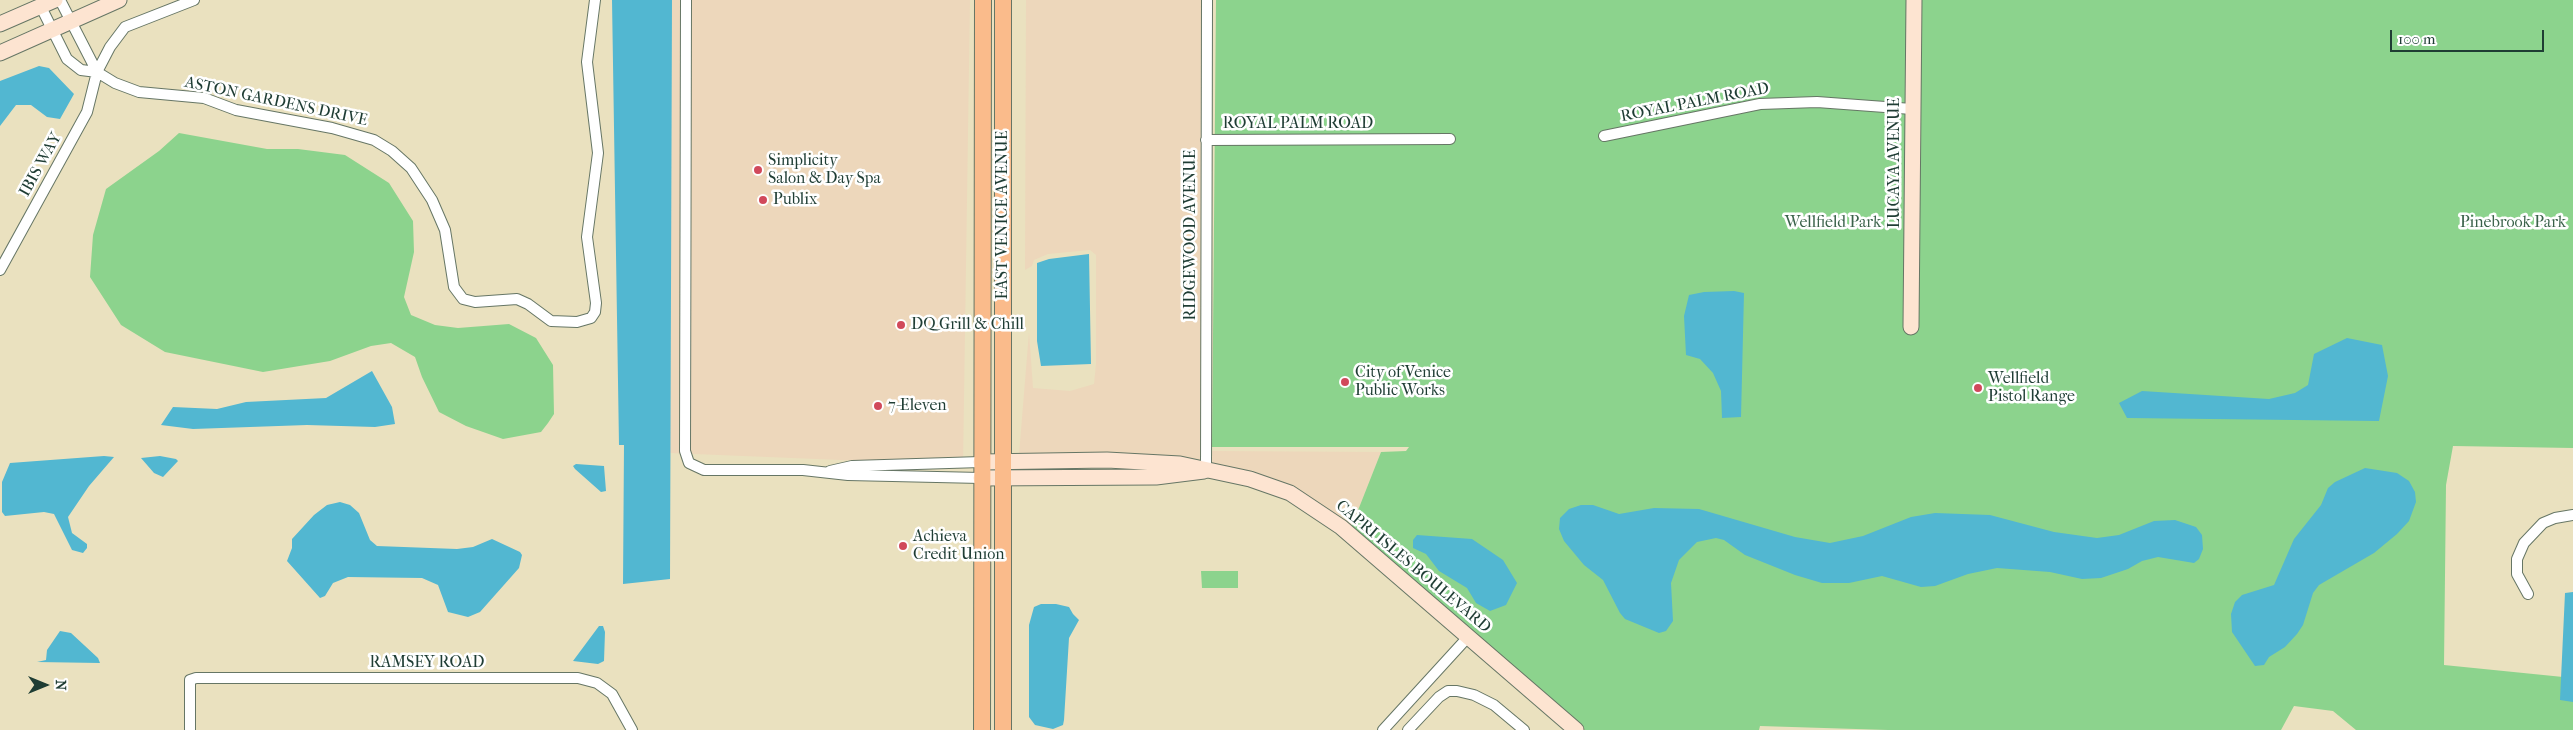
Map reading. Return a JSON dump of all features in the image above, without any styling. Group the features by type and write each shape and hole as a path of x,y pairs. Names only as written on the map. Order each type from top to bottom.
{"main road":[{"name":"EAST VENICE AVENUE","path":"982,730 983,0"},
{"name":"EAST VENICE AVENUE","path":"1003,730 1004,0"},
{"path":"982,44 991,76 995,126 1003,142"},
{"path":"982,130 996,152 996,234 1003,258"}],"street":[{"path":"0,24 55,0"},
{"path":"60,0 70,23 97,72"},
{"path":"0,53 52,32 119,0"},
{"path":"97,72 110,47 125,27 194,0"},
{"name":"ASTON GARDENS DRIVE","path":"41,7 52,32 71,64 81,70 97,72 116,83 139,92 204,98 236,110 332,128 374,140 392,150 411,168 432,200 445,230 454,287 462,299 476,302 516,299 528,304 552,320 577,322 591,318 596,308 587,237 598,153 587,62 596,0"},
{"path":"686,0 686,456 692,466 704,470 803,470 848,475 981,470"},
{"name":"RIDGEWOOD AVENUE","path":"1206,471 1207,0"},
{"name":"LUCAYA AVENUE","path":"1911,327 1914,0"},
{"name":"IBIS WAY","path":"0,270 87,112 97,72"},
{"name":"ROYAL PALM ROAD","path":"1604,136 1760,104 1817,102 1912,109"},
{"name":"ROYAL PALM ROAD","path":"1206,140 1450,139"},
{"name":"CAPRI ISLES BOULEVARD","path":"981,470 1003,460 1148,461 1180,464 1206,471 1250,478 1302,499 1341,527 1576,730"},
{"path":"827,472 852,466 981,470"},
{"name":"CAPRI ISLES BOULEVARD","path":"981,470 1003,478 1156,477 1206,471"},
{"path":"2528,594 2517,574 2517,559 2524,543 2543,523 2554,518 2573,515"},
{"path":"1383,730 1468,637"},
{"name":"RAMSEY ROAD","path":"190,730 190,680 196,678 578,678 597,683 612,694 632,730"},
{"path":"1408,730 1438,697 1448,691 1457,691 1474,695 1494,705 1524,730"}],"shaded area":[{"path":"672,0 970,0 963,465 670,453"},
{"path":"1026,0 1207,0 1209,451 1381,452 1351,528 1278,482 1019,455 1029,332 1033,388 1070,391 1094,384 1096,364 1096,255 1090,250 1048,254 1034,260 1032,266 1025,270"}],"green space":[{"name":"Wellfield Park","path":"1216,0 2573,0 2573,448 2453,446 2446,485 2444,665 2573,678 2573,730 2356,730 2333,711 2294,706 2281,730 1888,730 1760,726 1759,730 1585,730 1351,528 1381,452 1406,451 1409,447 1212,447"},
{"path":"179,133 267,149 298,149 345,155 389,183 413,221 414,252 404,297 411,315 435,325 458,328 509,324 536,338 553,365 554,414 541,432 503,439 466,426 439,412 422,377 415,357 391,343 371,346 330,361 263,372 165,352 121,325 90,277 93,235 106,189 159,151"},
{"path":"1201,571 1238,571 1238,588 1202,588"}],"water":[{"path":"612,0 672,0 670,579 623,584 624,445 619,445"},
{"path":"39,66 49,68 74,94 60,119 47,117 31,105 16,105 0,126 0,81"},
{"path":"1089,254 1091,364 1041,366 1037,341 1037,263 1049,259"},
{"path":"1734,291 1744,293 1741,417 1722,418 1721,391 1713,373 1700,359 1686,355 1684,316 1689,295 1704,292"},
{"path":"2347,338 2382,345 2388,376 2379,421 2127,418 2119,403 2142,391 2269,399 2295,393 2308,385 2314,354"},
{"path":"372,371 392,407 395,424 375,427 307,425 193,429 161,425 173,407 217,409 246,402 326,398"},
{"path":"104,456 114,457 89,486 68,517 72,533 87,544 87,548 83,553 72,550 54,514 44,512 5,516 2,512 2,482 10,463"},
{"path":"160,456 178,461 163,477 154,473 141,458"},
{"path":"576,464 604,466 606,491 601,492 575,469 573,466"},
{"path":"2365,468 2397,473 2409,481 2415,492 2416,502 2409,521 2374,553 2319,585 2313,593 2303,625 2297,634 2285,647 2269,657 2264,665 2255,666 2232,632 2231,614 2235,602 2242,595 2274,585 2294,539 2321,505 2328,488 2335,482"},
{"path":"340,502 350,505 359,513 370,540 377,546 457,549 473,547 492,539 520,552 522,555 519,568 480,612 468,617 448,612 438,585 422,578 348,577 333,583 325,596 320,598 287,561 292,548 292,539 314,515 327,505"},
{"path":"1581,505 1593,505 1619,514 1654,508 1699,509 1795,537 1830,543 1863,536 1911,517 1935,513 1990,515 2054,532 2097,538 2119,535 2154,521 2175,520 2196,527 2202,535 2203,549 2199,559 2194,563 2158,557 2142,561 2128,569 2101,578 2082,579 2050,572 1997,568 1968,574 1935,586 1921,587 1882,576 1849,583 1822,583 1795,575 1745,555 1724,540 1716,538 1697,542 1679,560 1671,583 1673,621 1666,631 1659,633 1625,619 1603,580 1584,565 1564,541 1559,529 1560,518 1569,509"},
{"path":"1417,535 1472,539 1503,560 1517,583 1506,605 1490,611 1476,603 1467,588 1439,571 1426,554 1413,548 1413,540"},
{"path":"2573,592 2573,702 2560,700 2565,593"},
{"path":"1041,604 1056,604 1069,607 1079,620 1069,638 1063,725 1053,729 1035,725 1029,717 1029,625 1034,607"},
{"path":"599,626 603,626 605,632 604,661 598,664 573,661"},
{"path":"60,631 71,633 98,658 100,663 37,662 46,660 47,650"}],"place":[{"name":"Simplicity Salon & Day Spa","path":"758,170"},
{"name":"Publix","path":"763,200"},
{"name":"DQ Grill & Chill","path":"901,325"},
{"name":"City of Venice Public Works","path":"1345,382"},
{"name":"Wellfield Pistol Range","path":"1978,388"},
{"name":"7-Eleven","path":"878,406"},
{"name":"Achieva Credit Union","path":"903,546"}],"park label":[{"name":"Pinebrook Park","path":"2513,223"}]}
